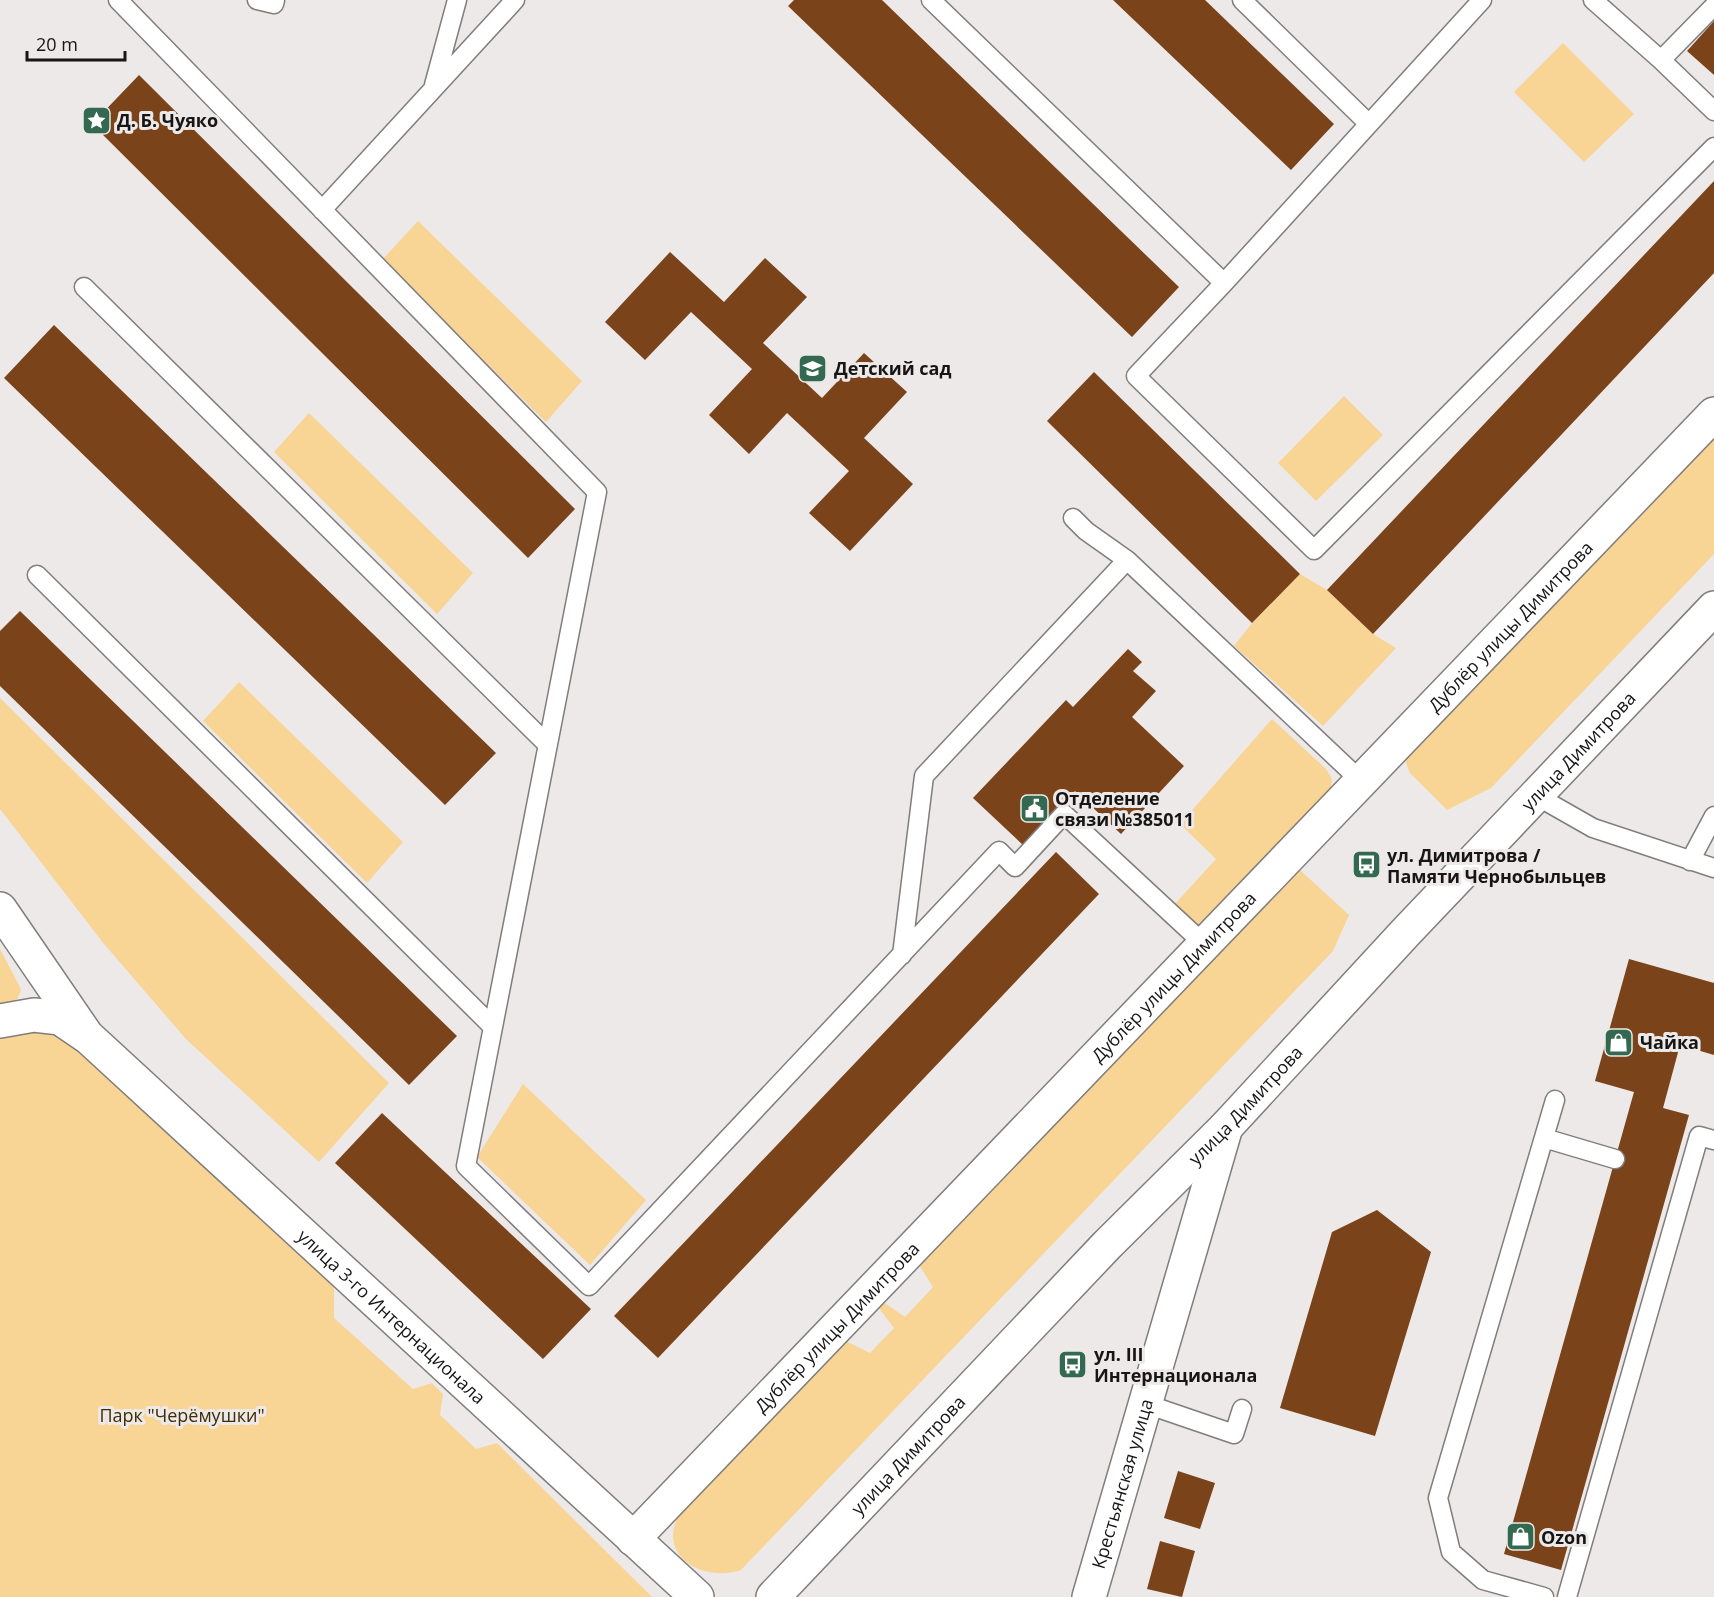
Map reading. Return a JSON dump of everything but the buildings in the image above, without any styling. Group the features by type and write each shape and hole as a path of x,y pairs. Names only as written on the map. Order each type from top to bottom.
{"street":[{"name":"Дублёр улицы Димитрова","path":"633,1539 1714,414"},
{"name":"улица Димитрова","path":"773,1597 1107,1245 1226,1127 1535,795 1714,608"},
{"name":"улица 3-го Интернационала","path":"0,909 87,1036"},
{"name":"улица 3-го Интернационала","path":"0,1021 34,1015 60,1017 87,1036 697,1597"},
{"name":"Крестьянская улица","path":"1089,1597 1226,1127"}],"lane":[{"path":"118,0 597,492 466,1166 590,1286 999,851 1015,867 1064,814 1204,944"},
{"path":"257,0 274,4 275,0"},
{"path":"434,87 457,0"},
{"path":"322,210 515,0"},
{"path":"931,0 1224,283"},
{"path":"1242,0 1369,124"},
{"path":"1482,0 1136,376 1314,550 1714,147"},
{"path":"1593,0 1714,111"},
{"path":"1661,60 1714,6"},
{"path":"84,286 548,745"},
{"path":"1073,518 1086,531 1127,560 1361,782"},
{"path":"902,955 924,776 1127,560"},
{"path":"38,575 493,1027"},
{"path":"1535,795 1593,828 1714,868"},
{"path":"1690,861 1714,816"},
{"path":"1544,1597 1483,1580 1451,1552 1438,1498 1555,1100"},
{"path":"1567,1597 1680,1176 1699,1136 1714,1140"},
{"path":"1544,1138 1615,1159"},
{"path":"1146,1404 1234,1434 1242,1409"}],"green space":[{"path":"1563,43 1634,114 1584,162 1514,92"},
{"path":"418,221 582,381 546,422 382,260"},
{"path":"1344,396 1383,435 1316,501 1278,463"},
{"path":"309,413 473,573 437,614 274,452"},
{"path":"1714,434 1714,554 1491,788 1447,810 1410,773 1404,758"},
{"path":"1300,574 1327,590 1373,634 1396,648 1323,726 1234,646 1252,623"},
{"path":"239,682 403,842 367,883 203,721"},
{"path":"0,698 389,1083 319,1162 186,1039 104,944 0,809"},
{"path":"1272,719 1326,769 1332,779 1330,793 1201,928 1174,905 1216,859 1180,824"},
{"path":"1300,870 1349,915 1333,951 741,1570 712,1573 698,1569 687,1562 678,1553 674,1542 674,1528 680,1513 846,1341 870,1353 894,1328 878,1307 883,1302 905,1317 933,1287 919,1265"},
{"path":"0,949 21,989 14,1002 0,1010"},
{"name":"Парк \"Черёмушки\"","path":"21,1028 51,1033 70,1042 334,1284 334,1318 413,1389 432,1383 443,1394 440,1415 476,1449 497,1443 652,1597 0,1597 0,1031"},
{"path":"523,1084 646,1200 590,1265 477,1157"}],"place":[{"name":"Д. Б. Чуяко","path":"96,120"},
{"name":"Детский сад","path":"813,368"},
{"name":"Отделение связи №385011","path":"1034,808"},
{"name":"ул. Димитрова / Памяти Чернобыльцев","path":"1366,865"},
{"name":"Чайка","path":"1619,1042"},
{"name":"ул. III Интернационала","path":"1073,1364"},
{"name":"Ozon","path":"1520,1537"}]}
